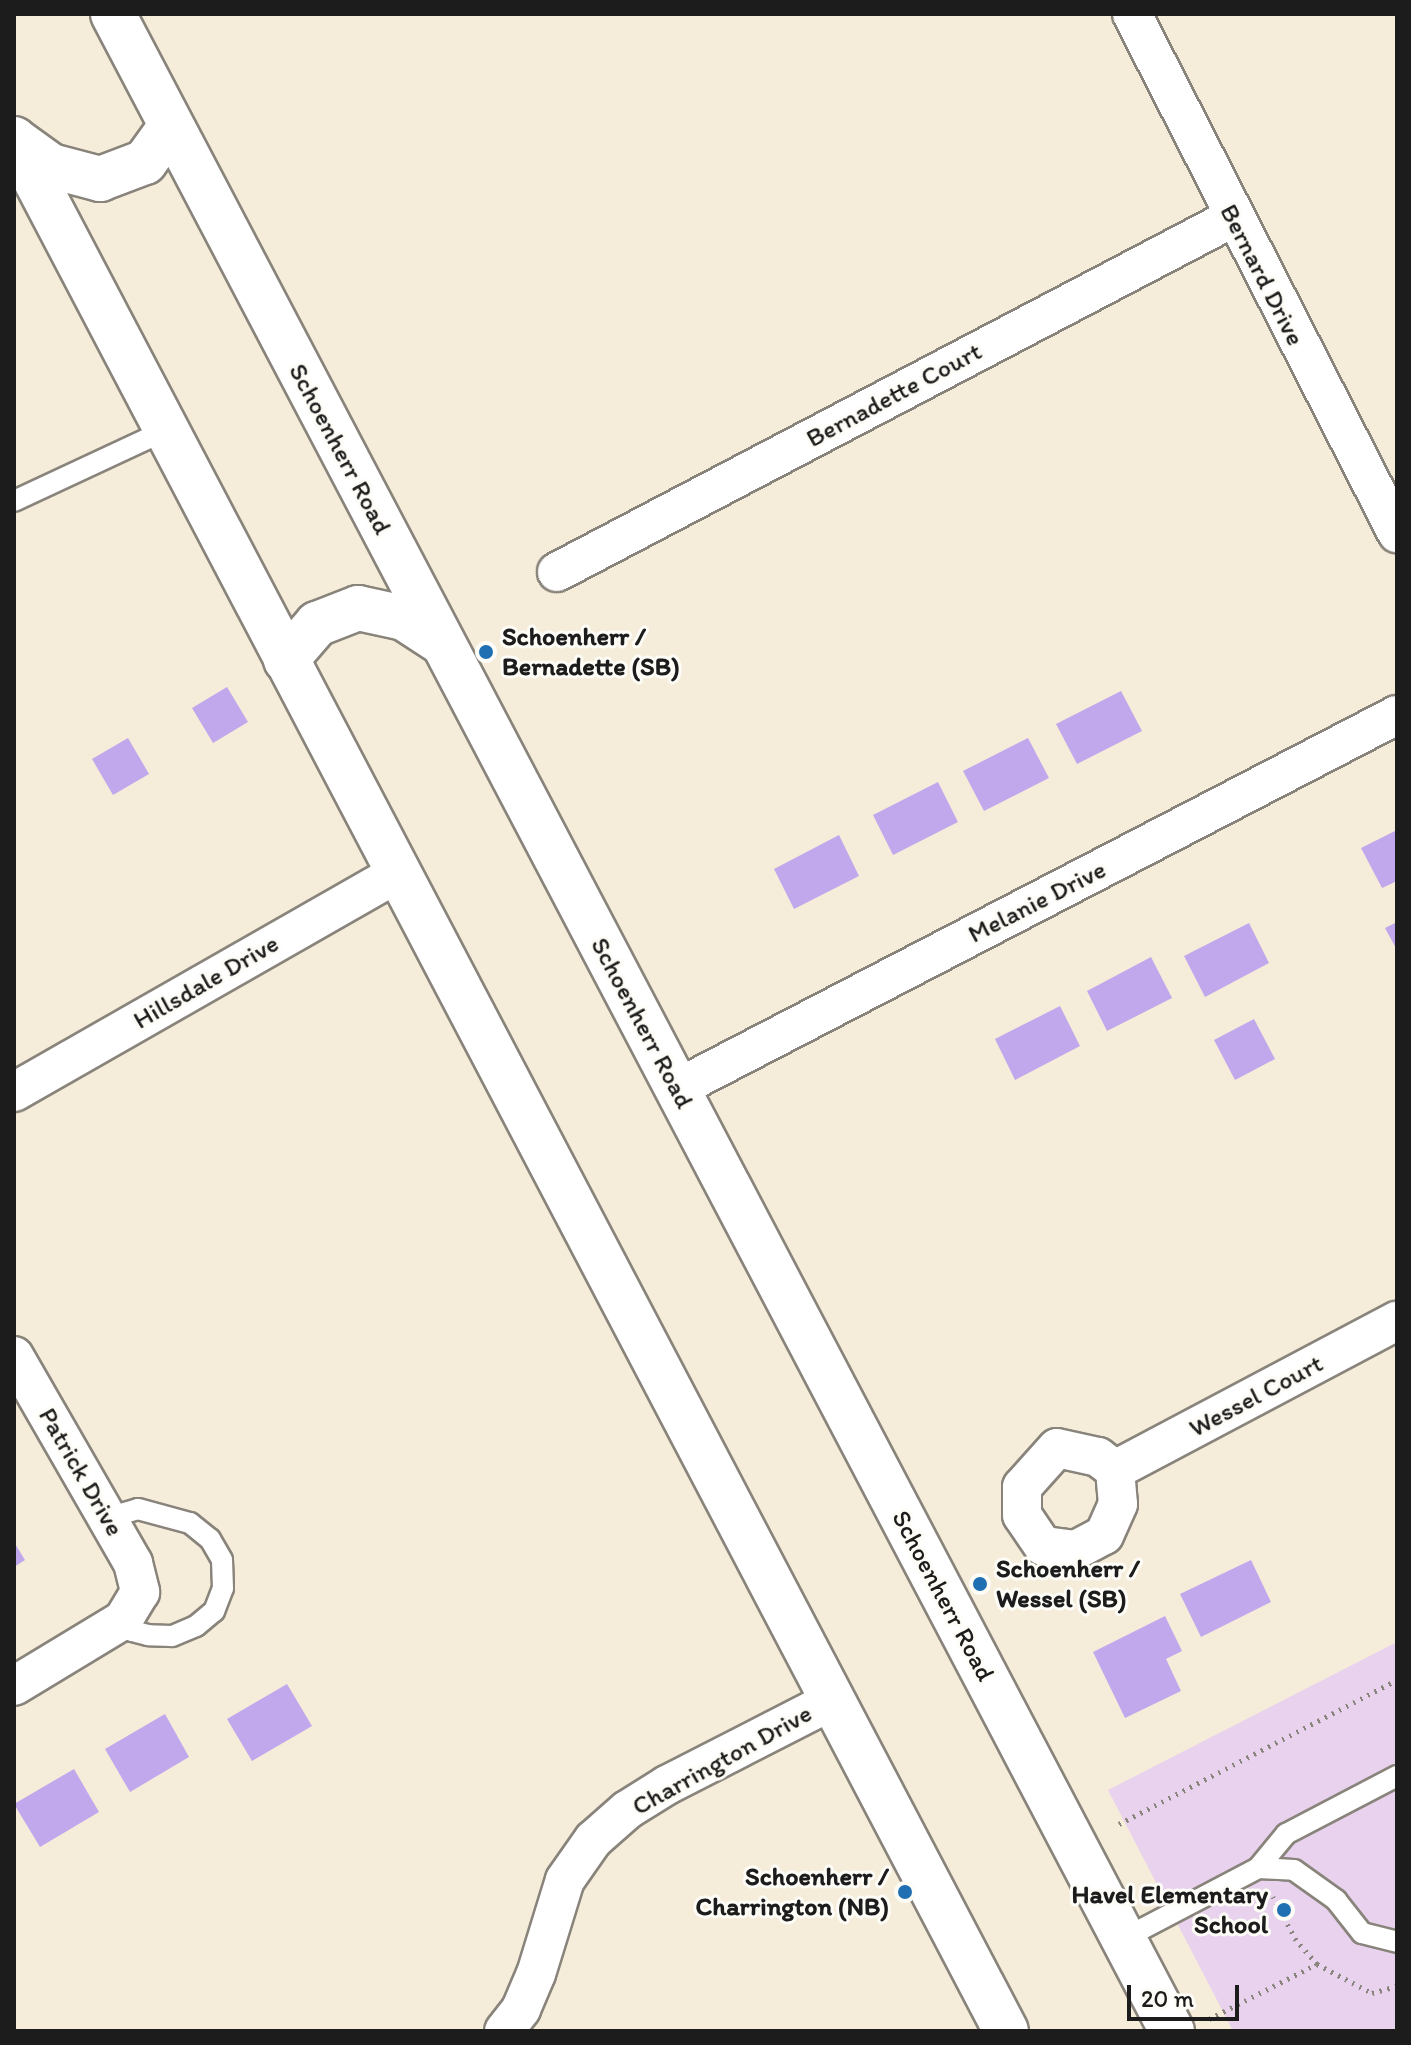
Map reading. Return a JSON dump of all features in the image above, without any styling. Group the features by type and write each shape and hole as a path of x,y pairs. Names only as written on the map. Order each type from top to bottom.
{"main road":[{"name":"Schoenherr Road","path":"113,14 1123,1939 1184,2028"},
{"path":"14,139 51,166 100,179 145,162 171,126"},
{"path":"14,139 1006,2031"},
{"path":"286,660 317,624 358,608 404,618 441,642"}],"street":[{"name":"Bernard Drive","path":"1132,14 1232,218 1397,533"},
{"name":"Bernadette Court","path":"557,572 1232,218"},
{"name":"Melanie Drive","path":"676,1089 1397,715"},
{"name":"Hillsdale Drive","path":"14,1092 398,873"},
{"name":"Wessel Court","path":"1115,1470 1397,1321"},
{"name":"Patrick Drive","path":"14,1356 133,1563 132,1606"},
{"path":"14,1686 132,1606"},
{"name":"Charrington Drive","path":"504,2031 521,2009 536,1974 565,1880 593,1840 627,1810 667,1785 833,1700"}],"lane":[{"path":"14,501 166,430"},
{"path":"107,1518 138,1509 190,1523 210,1539 222,1560 223,1588 214,1611 196,1626 172,1636 132,1631 132,1606"},
{"path":"1123,1939 1258,1868 1286,1834 1397,1776"},
{"path":"1258,1868 1294,1870 1336,1900 1362,1933 1397,1942"}],"path":[{"path":"1119,1824 1397,1680"},
{"path":"1258,1868 1296,1940 1317,1964 1372,1993 1397,1986"},
{"path":"1184,2028 1317,1964"}],"shaded area":[{"name":"Havel Elementary School","path":"1397,1642 1397,2031 1233,2031 1108,1790"}],"building":[{"path":"227,687 248,722 213,743 192,708"},
{"path":"1121,691 1142,731 1077,764 1056,724"},
{"path":"128,738 149,774 113,795 92,759"},
{"path":"1028,738 1049,778 984,811 963,771"},
{"path":"938,782 958,822 893,855 873,815"},
{"path":"1397,830 1397,881 1382,888 1361,848"},
{"path":"839,835 859,876 794,909 774,869"},
{"path":"1397,922 1397,950 1385,928"},
{"path":"1249,923 1269,963 1205,997 1184,956"},
{"path":"1151,957 1172,998 1107,1031 1087,991"},
{"path":"1060,1006 1080,1046 1015,1080 995,1039"},
{"path":"1254,1019 1275,1059 1235,1080 1214,1040"},
{"path":"14,1542 25,1560 14,1567"},
{"path":"1251,1560 1271,1602 1201,1637 1180,1594"},
{"path":"1165,1616 1182,1651 1166,1659 1181,1691 1125,1718 1093,1652"},
{"path":"287,1684 312,1726 252,1761 227,1719"},
{"path":"165,1714 189,1757 130,1792 105,1749"},
{"path":"74,1769 99,1812 40,1847 14,1804"}],"place":[{"name":"Schoenherr / Bernadette (SB)","path":"486,652"},
{"name":"Schoenherr / Wessel (SB)","path":"980,1584"},
{"name":"Schoenherr / Charrington (NB)","path":"905,1892"},
{"name":"Havel Elementary School","path":"1284,1910"}]}
